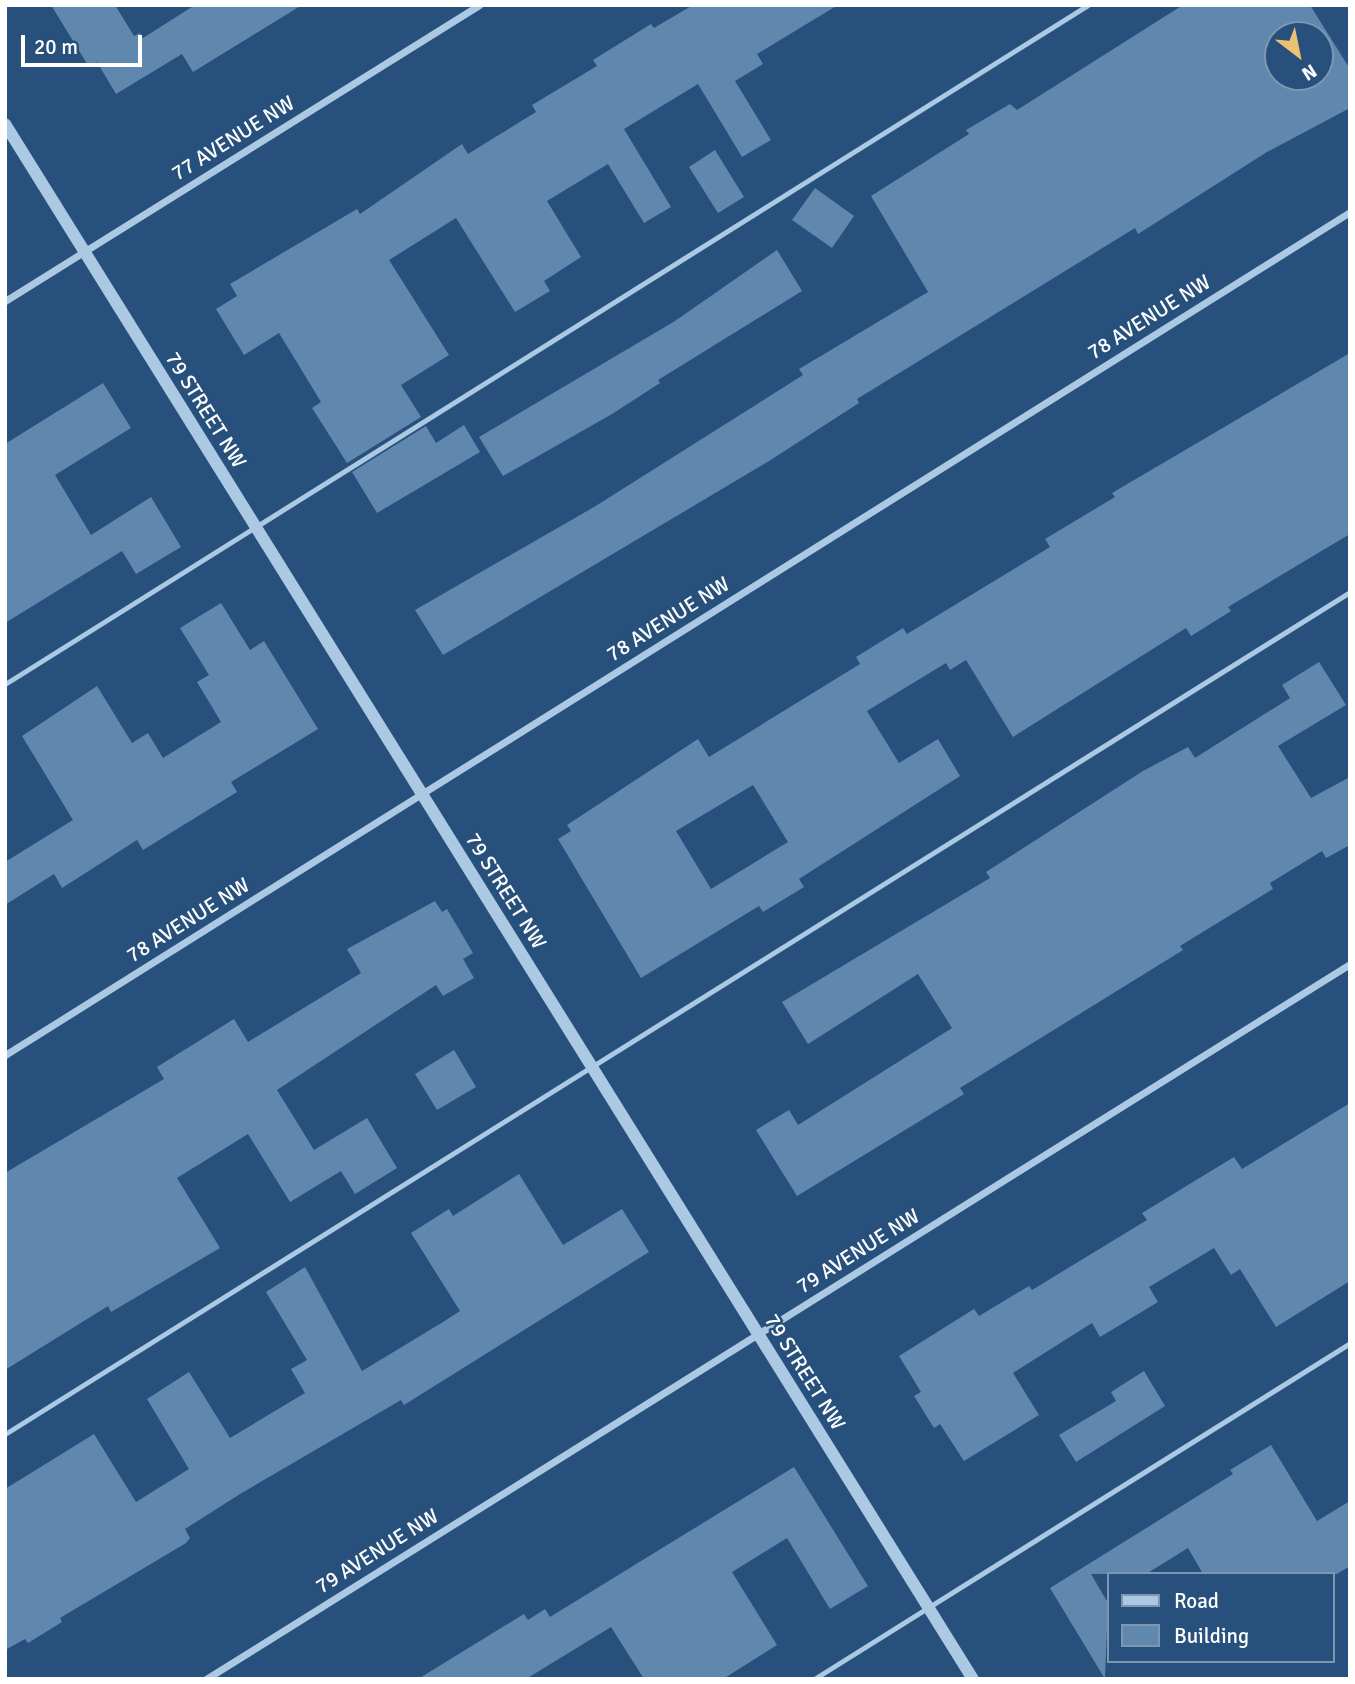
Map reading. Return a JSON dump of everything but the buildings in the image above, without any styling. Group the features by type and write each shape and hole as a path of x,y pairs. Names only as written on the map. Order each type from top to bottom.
{"street":[{"name":"77 AVENUE NW","path":"5,301 479,5"},
{"name":"79 STREET NW","path":"5,124 973,1679"},
{"name":"78 AVENUE NW","path":"5,1055 1350,212"},
{"name":"79 AVENUE NW","path":"206,1679 1350,964"}],"lane":[{"path":"5,684 1088,5"},
{"path":"5,1434 1350,592"},
{"path":"814,1679 1350,1343"}]}
